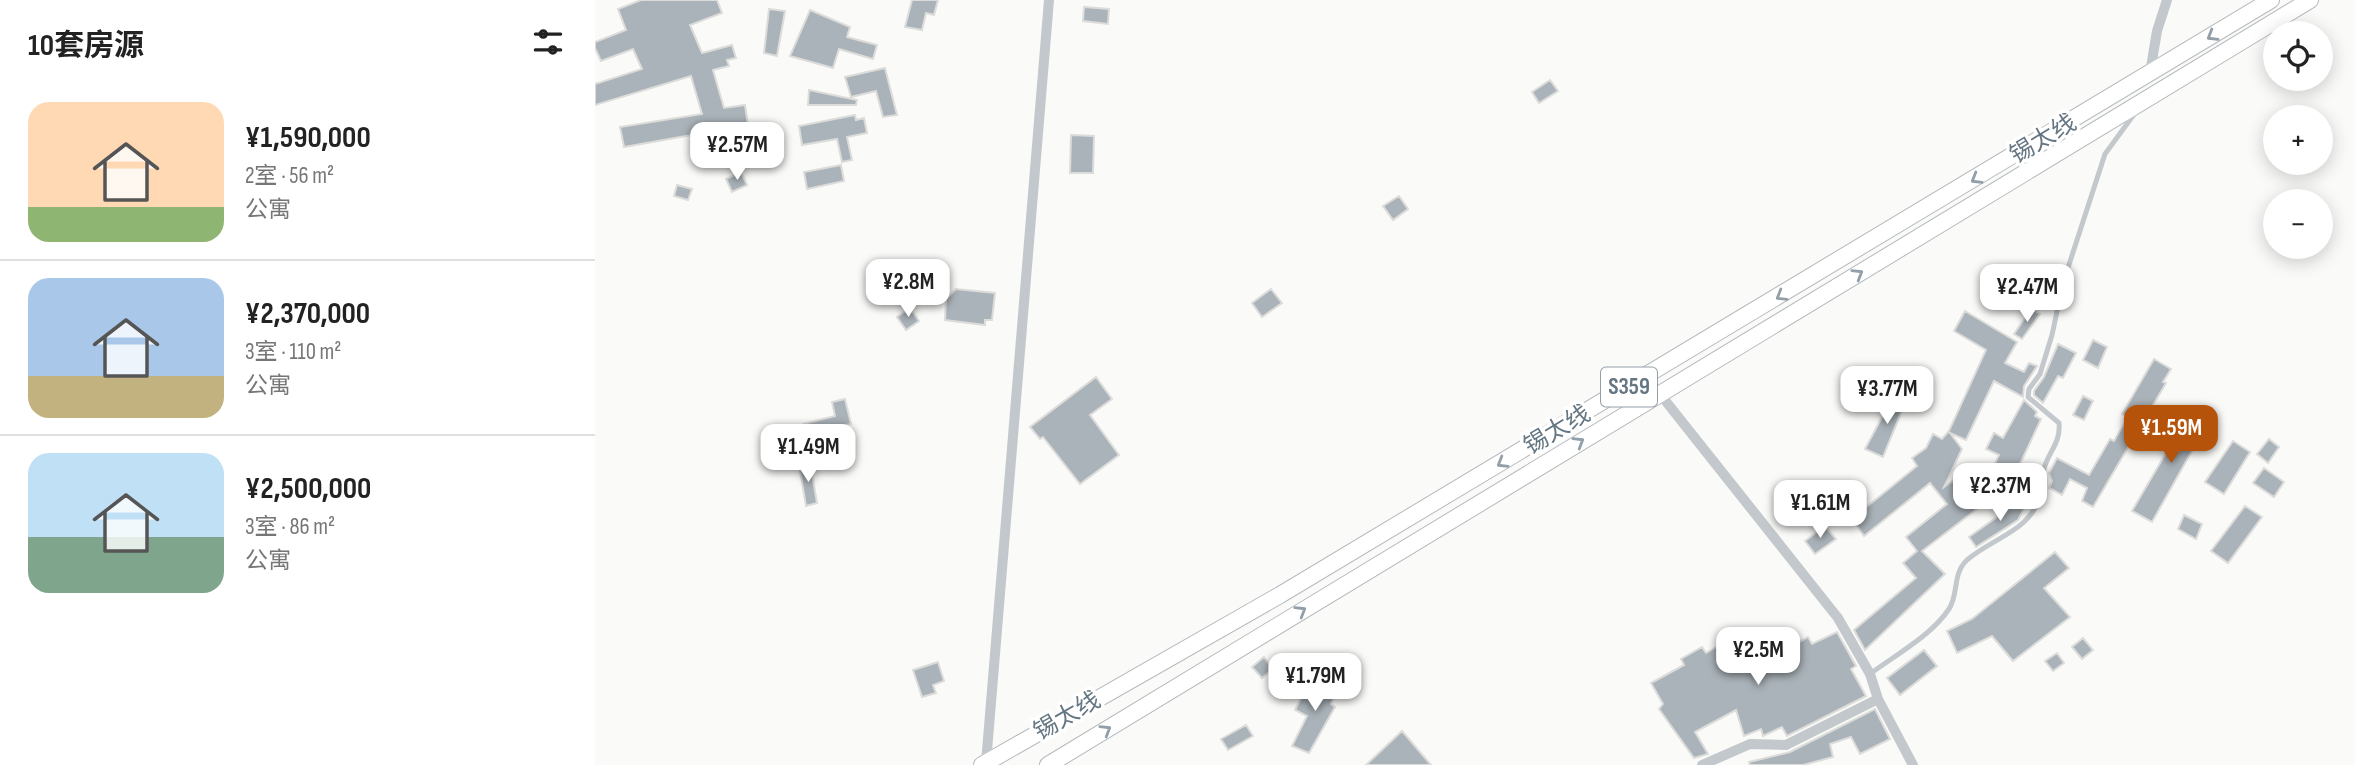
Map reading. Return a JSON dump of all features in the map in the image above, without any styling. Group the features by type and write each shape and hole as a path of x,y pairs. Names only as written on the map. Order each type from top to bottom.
{"main road":[{"name":"锡太线","path":"984,764 1280,596 2271,0"},
{"name":"锡太线","path":"1048,765 2310,0"}],"street":[{"path":"984,764 1049,0"},
{"path":"2150,73 2157,31 2167,0"},
{"path":"1660,394 1837,618 1870,674 1878,699 1913,765"},
{"path":"1702,765 1750,744 1786,745 1878,699"}],"lane":[{"path":"1870,674 1941,621 1951,605 1957,572 1968,560 2005,538 2028,519 2043,487 2042,473 2061,436 2059,423 2028,397 2029,389 2040,374 2053,335 2063,283 2105,154 2144,100 2150,73"}],"building":[{"path":"641,0 717,0 722,13 690,25 702,53 732,45 736,58 727,60 729,66 713,70 724,108 745,105 748,125 624,147 620,127 702,114 691,76 595,105 595,84 642,69 633,49 601,61 595,48 595,42 626,30 618,9"},
{"path":"912,0 938,0 934,15 926,13 922,30 905,27"},
{"path":"1084,7 1109,9 1108,24 1083,21"},
{"path":"769,9 785,11 777,56 764,53"},
{"path":"810,10 850,27 847,37 877,45 873,59 839,49 833,68 790,56"},
{"path":"885,68 897,115 883,117 876,91 851,97 845,77"},
{"path":"1550,80 1558,91 1539,103 1532,92"},
{"path":"809,90 857,100 856,105 808,105"},
{"path":"855,115 856,120 864,118 867,133 847,137 852,160 842,162 837,139 802,145 799,126"},
{"path":"1071,135 1094,136 1093,173 1070,173"},
{"path":"841,165 844,181 807,189 804,172"},
{"path":"741,172 747,185 732,192 726,179"},
{"path":"677,185 692,189 688,200 674,196"},
{"path":"1399,196 1408,209 1393,220 1383,206"},
{"path":"956,289 995,293 992,320 985,320 985,325 945,320 946,299"},
{"path":"1271,289 1282,303 1262,317 1252,303"},
{"path":"910,308 919,321 906,330 897,317"},
{"path":"2031,309 2040,314 2022,339 2014,334"},
{"path":"1965,311 2017,342 2005,363 2024,372 2029,363 2037,366 2024,386 2023,397 1994,381 1966,440 1950,433 1962,449 1944,487 1975,465 1987,481 1999,455 1986,449 1994,433 2003,438 2024,400 2037,412 2035,416 2041,419 2007,492 2003,489 1922,551 1945,574 1865,650 1854,630 1916,578 1903,563 1917,551 1906,537 1947,504 1930,483 1864,536 1836,495 1847,486 1864,509 1917,466 1912,458 1926,448 1933,434 1942,439 1949,431 1986,350 1954,331"},
{"path":"2093,340 2107,347 2098,368 2083,360"},
{"path":"2058,344 2076,353 2063,378 2058,376 2043,403 2034,395 2034,391 2044,377"},
{"path":"2154,359 2171,369 2163,382 2166,383 2093,507 2082,501 2087,488 2070,479 2062,495 2049,488 2052,481 2049,473 2057,458 2089,475 2110,439 2114,441 2128,417 2122,414"},
{"path":"1096,377 1112,399 1090,415 1119,455 1080,484 1043,437 1040,439 1030,427"},
{"path":"1895,393 1907,398 1883,457 1865,449"},
{"path":"2083,396 2093,401 2084,420 2073,415"},
{"path":"845,399 851,424 834,427 836,433 807,440 803,424 835,416 832,402"},
{"path":"2193,407 2211,417 2152,522 2132,511"},
{"path":"2269,439 2279,447 2268,463 2257,454"},
{"path":"2233,441 2250,452 2224,494 2205,482"},
{"path":"810,462 817,503 806,506 799,465"},
{"path":"2264,468 2284,482 2274,497 2253,483"},
{"path":"2032,492 2018,520 1976,547 1969,537"},
{"path":"2245,506 2262,517 2228,563 2211,551"},
{"path":"2184,515 2202,524 2196,539 2178,529"},
{"path":"1825,526 1836,539 1815,554 1805,541"},
{"path":"2055,552 2069,568 2044,588 2070,617 2013,661 1992,636 1957,653 1947,631 1972,619"},
{"path":"1747,629 1764,661 1808,637 1812,644 1837,632 1856,666 1851,669 1866,696 1787,736 1782,727 1763,736 1761,729 1744,736 1736,710 1695,732 1708,754 1694,758 1659,709 1663,704 1651,683 1684,665 1681,659 1702,647 1706,653"},
{"path":"2083,638 2093,650 2082,659 2072,647"},
{"path":"1924,650 1937,666 1900,695 1887,678"},
{"path":"2057,653 2064,663 2053,671 2045,661"},
{"path":"1264,657 1273,669 1262,678 1252,667"},
{"path":"938,662 944,681 933,685 936,693 922,697 913,670"},
{"path":"1325,676 1340,684 1331,704 1335,707 1309,753 1292,746 1307,716 1295,710 1307,686 1316,691"},
{"path":"1875,709 1890,739 1860,754 1851,737 1830,744 1833,757 1803,765 1750,765 1749,762 1790,752"},
{"path":"1246,725 1253,736 1228,750 1221,739"},
{"path":"1402,731 1431,765 1366,765"}]}
